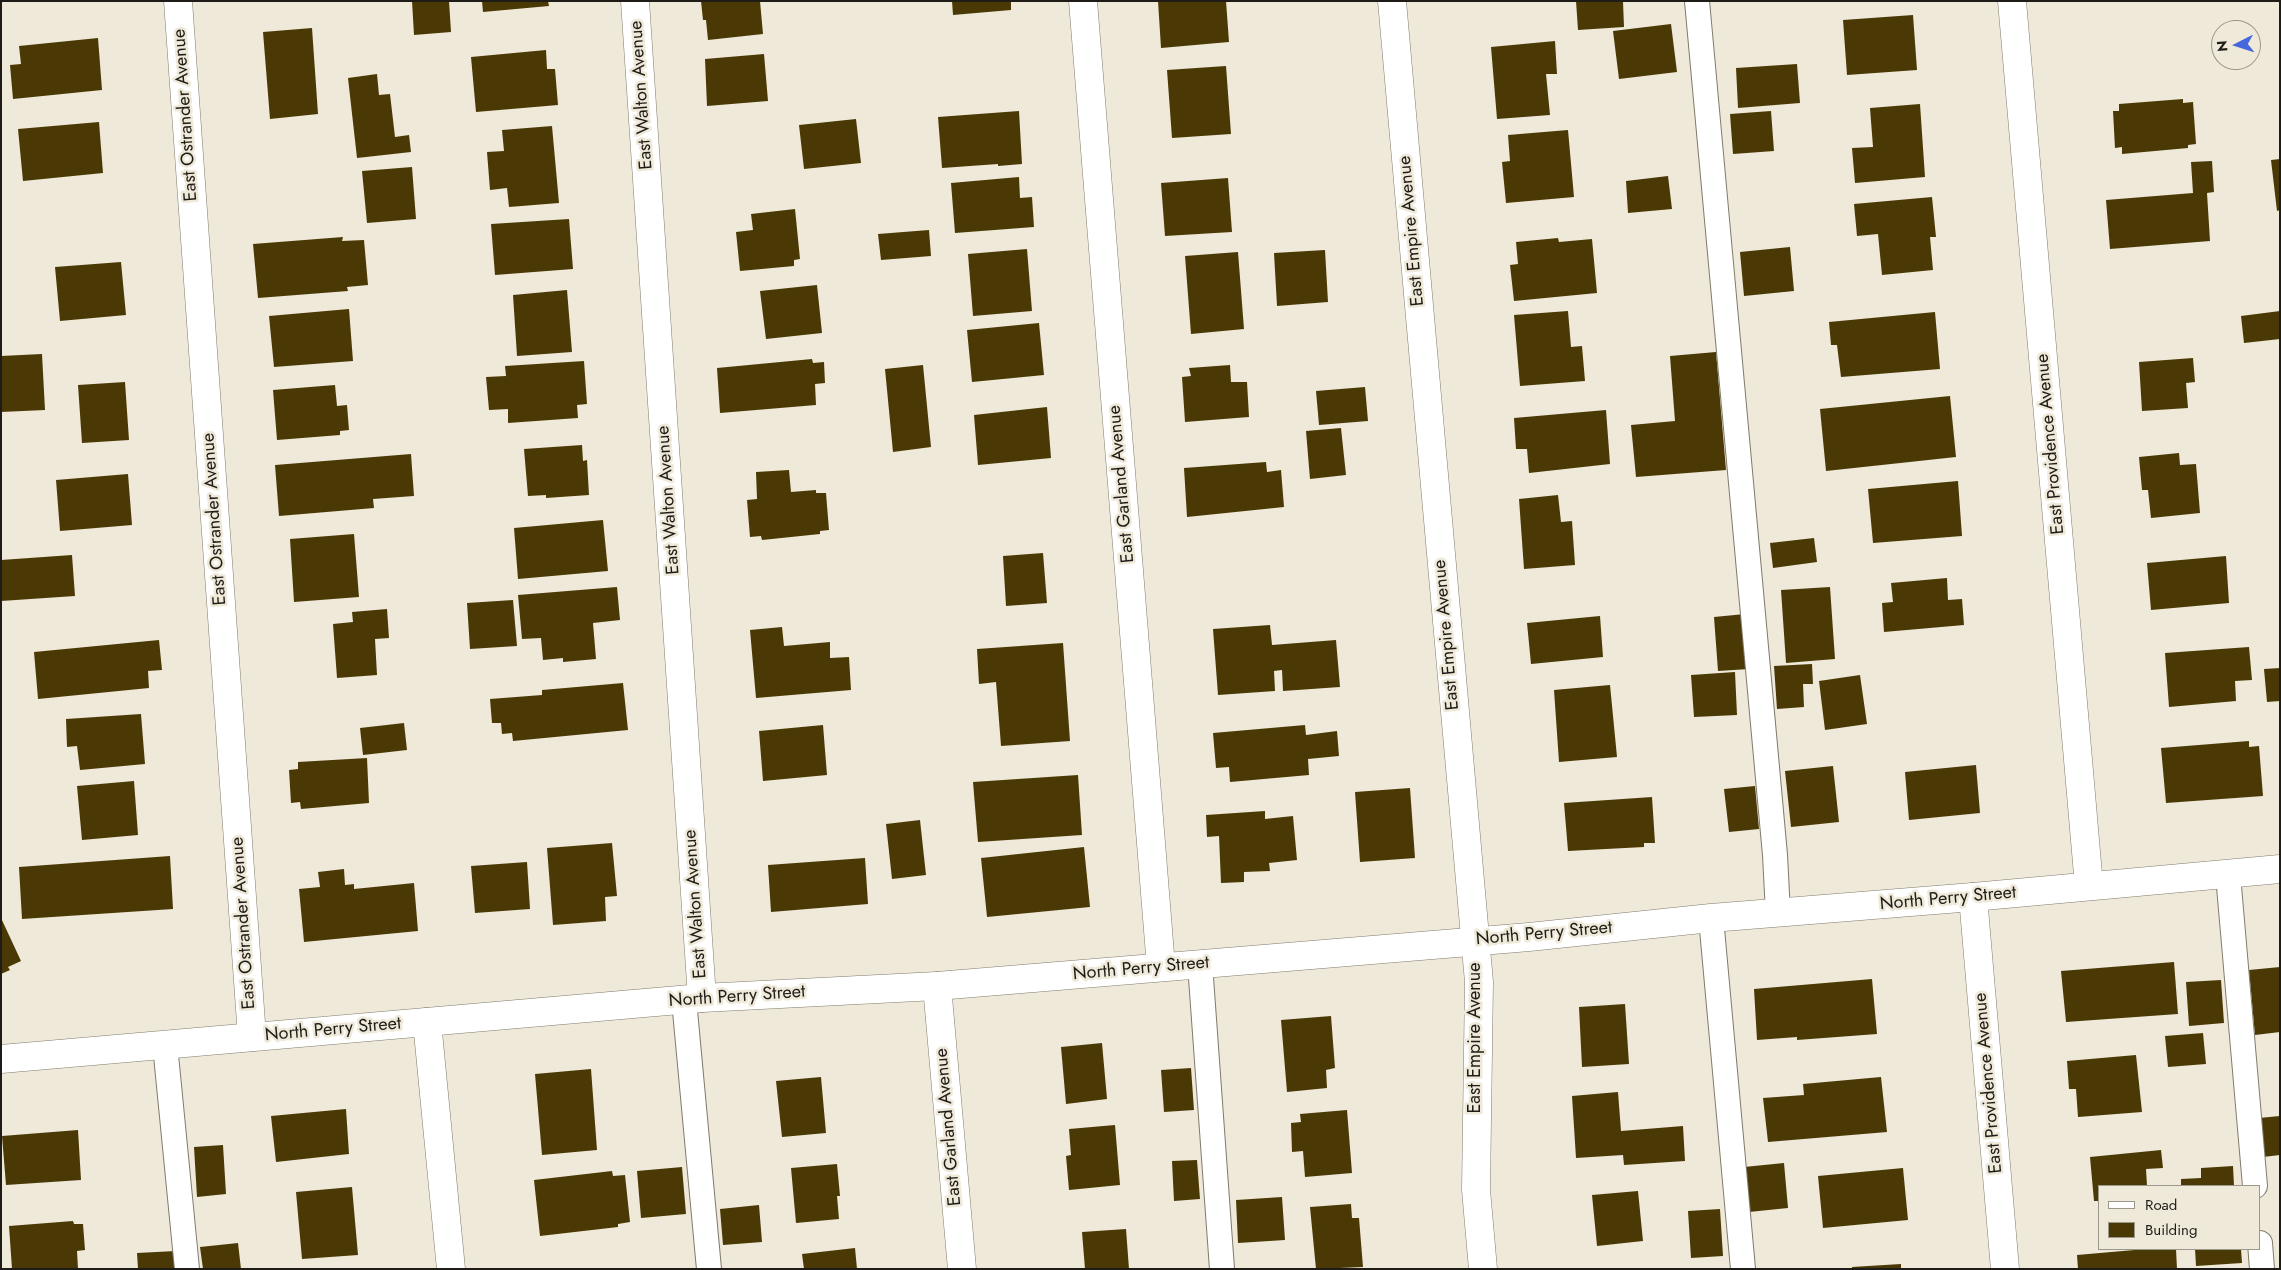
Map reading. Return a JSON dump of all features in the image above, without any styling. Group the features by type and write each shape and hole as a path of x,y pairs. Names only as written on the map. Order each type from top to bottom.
{"street":[{"name":"East Ostrander Avenue","path":"178,1 252,1037"},
{"name":"East Walton Avenue","path":"635,1 693,999"},
{"name":"East Garland Avenue","path":"1083,1 1161,967"},
{"name":"East Empire Avenue","path":"1392,1 1479,982 1476,1190 1483,1269"},
{"name":"East Providence Avenue","path":"2012,1 2089,886"},
{"name":"North Perry Street","path":"1,1059 693,999 937,986 1474,941 1710,918 1778,914 2280,869"},
{"name":"East Providence Avenue","path":"1973,897 2006,1269"},
{"name":"East Garland Avenue","path":"937,986 962,1269"},
{"path":"427,1022 451,1269"}],"lane":[{"path":"1697,1 1775,855 1778,914"},
{"path":"2228,875 2255,1185"},
{"path":"1710,918 1743,1269"},
{"path":"1200,964 1222,1269"},
{"path":"693,999 709,1269"},
{"path":"165,1045 187,1269"},
{"path":"2261,1250 2262,1269"}],"building":[{"path":"412,1 449,1 451,32 414,35"},
{"path":"482,1 548,1 549,6 483,12"},
{"path":"701,1 760,1 763,34 708,40 706,20 703,20"},
{"path":"952,1 1011,1 1011,10 953,15"},
{"path":"1158,1 1226,1 1229,42 1161,48"},
{"path":"1576,1 1623,1 1624,27 1578,30"},
{"path":"1913,15 1917,70 1847,75 1843,20"},
{"path":"1671,24 1677,72 1619,79 1613,31"},
{"path":"312,28 318,114 270,119 263,32"},
{"path":"98,38 102,90 13,99 10,65 21,64 19,46"},
{"path":"1555,41 1557,74 1546,74 1550,115 1497,119 1491,47"},
{"path":"546,50 547,69 555,69 558,105 476,112 471,57"},
{"path":"764,54 768,101 707,106 705,59"},
{"path":"1797,64 1800,103 1738,108 1736,68"},
{"path":"1226,66 1231,134 1172,138 1167,70"},
{"path":"377,74 379,95 390,94 395,137 409,135 411,152 357,158 348,78"},
{"path":"2183,99 2183,103 2193,102 2196,144 2188,145 2188,148 2122,154 2122,147 2115,148 2113,111 2119,111 2119,104"},
{"path":"1920,104 1925,177 1855,183 1852,148 1873,147 1870,108"},
{"path":"1019,111 1022,164 942,168 938,117"},
{"path":"1771,111 1774,151 1733,154 1730,114"},
{"path":"856,119 861,163 804,169 799,125"},
{"path":"99,122 103,173 23,181 18,129"},
{"path":"552,126 559,203 509,207 507,188 490,190 487,152 504,151 502,130"},
{"path":"1568,130 1574,197 1506,203 1502,162 1510,161 1508,135"},
{"path":"2280,159 2280,210 2277,211 2271,160"},
{"path":"2212,161 2214,192 2207,193 2210,241 2110,249 2106,200 2193,193 2191,162"},
{"path":"412,167 416,219 367,223 362,171"},
{"path":"1668,176 1672,209 1628,213 1626,181"},
{"path":"1019,177 1020,198 1032,197 1034,227 955,233 951,183"},
{"path":"1228,178 1232,232 1165,236 1161,183"},
{"path":"1932,197 1936,237 1930,237 1933,270 1882,275 1878,234 1857,236 1854,204"},
{"path":"795,209 800,259 794,260 794,266 740,271 736,232 753,230 751,214"},
{"path":"569,219 573,269 495,275 491,224"},
{"path":"929,230 931,256 881,260 878,234"},
{"path":"343,237 342,241 364,240 368,285 347,287 348,291 258,298 253,244"},
{"path":"1558,238 1559,242 1592,239 1597,293 1514,301 1510,265 1518,264 1516,242"},
{"path":"1790,247 1794,291 1744,296 1740,252"},
{"path":"1027,249 1032,311 973,316 968,254"},
{"path":"1325,250 1328,302 1277,306 1274,253"},
{"path":"1238,252 1244,329 1191,334 1185,256"},
{"path":"121,262 126,315 60,321 55,267"},
{"path":"817,285 822,333 766,339 760,291"},
{"path":"567,290 572,352 517,356 513,295"},
{"path":"349,309 353,361 274,367 269,316"},
{"path":"1568,311 1571,347 1582,346 1585,381 1520,386 1514,315"},
{"path":"2280,311 2280,339 2244,343 2241,316"},
{"path":"1935,312 1940,369 1841,377 1837,345 1831,345 1829,322"},
{"path":"1039,323 1044,375 972,382 967,330"},
{"path":"1716,352 1726,470 1636,477 1631,425 1675,421 1670,356"},
{"path":"42,354 45,410 1,412 1,356"},
{"path":"2193,358 2195,382 2186,383 2188,408 2142,411 2139,362"},
{"path":"812,359 813,363 824,362 825,383 815,384 816,405 720,413 717,368"},
{"path":"584,361 587,404 577,405 578,418 508,423 508,409 489,410 486,377 506,376 505,366"},
{"path":"923,365 931,447 893,452 885,369"},
{"path":"1230,365 1231,382 1247,382 1249,417 1185,422 1182,377 1191,376 1189,368"},
{"path":"125,382 129,440 82,443 78,385"},
{"path":"335,385 337,406 347,405 349,430 340,431 340,435 277,440 273,390"},
{"path":"1365,387 1368,421 1319,425 1316,391"},
{"path":"1950,396 1956,457 1826,471 1820,409"},
{"path":"1047,407 1051,458 978,465 974,415"},
{"path":"1606,410 1610,464 1529,473 1527,449 1516,449 1514,418"},
{"path":"1341,428 1346,475 1310,479 1306,431"},
{"path":"582,445 583,461 587,460 589,495 546,498 546,495 528,496 524,449"},
{"path":"2179,453 2180,465 2196,464 2200,513 2151,518 2148,490 2142,490 2139,457"},
{"path":"411,454 414,496 373,499 374,508 279,516 275,465"},
{"path":"1266,462 1267,472 1281,470 1284,507 1187,517 1184,468"},
{"path":"789,470 791,492 816,490 816,493 826,493 829,530 820,531 820,534 762,540 761,536 750,537 747,500 757,499 756,472"},
{"path":"128,474 132,525 60,531 56,480"},
{"path":"1958,481 1962,536 1873,543 1868,489"},
{"path":"1558,495 1561,522 1572,521 1575,565 1524,569 1519,499"},
{"path":"603,520 608,571 518,579 514,528"},
{"path":"354,534 359,597 294,602 290,539"},
{"path":"1814,538 1817,562 1773,568 1770,543"},
{"path":"1043,553 1047,603 1006,606 1003,556"},
{"path":"72,555 75,596 1,601 1,560"},
{"path":"2226,556 2229,603 2151,610 2147,563"},
{"path":"1947,578 1948,600 1962,599 1964,625 1884,632 1882,603 1893,602 1891,583"},
{"path":"617,587 620,620 593,623 596,659 563,662 563,658 543,660 541,638 522,639 518,595"},
{"path":"1830,587 1835,659 1786,663 1781,590"},
{"path":"513,600 517,646 470,649 467,603"},
{"path":"387,609 389,638 375,639 377,675 337,678 333,624 353,622 352,612"},
{"path":"1745,614 1749,669 1718,671 1714,617"},
{"path":"1600,616 1603,657 1531,664 1527,623"},
{"path":"1270,625 1272,645 1336,640 1340,687 1283,691 1282,670 1274,671 1275,691 1218,695 1213,629"},
{"path":"782,627 784,646 830,642 830,658 849,657 851,690 756,698 750,630"},
{"path":"159,640 162,670 148,671 149,688 38,699 34,652"},
{"path":"1063,643 1070,741 1001,746 996,682 979,684 977,649"},
{"path":"2249,647 2252,680 2235,681 2236,701 2169,707 2165,653"},
{"path":"1812,664 1813,684 1803,684 1804,707 1777,709 1774,666"},
{"path":"2280,668 2280,701 2267,702 2264,669"},
{"path":"1735,672 1737,715 1694,717 1691,675"},
{"path":"1860,675 1867,724 1825,730 1819,681"},
{"path":"623,683 628,730 513,741 512,733 502,734 501,723 492,723 490,699 542,695 542,690"},
{"path":"1610,685 1617,757 1559,762 1554,690"},
{"path":"141,714 145,764 80,770 77,746 67,747 66,719"},
{"path":"404,723 407,750 363,755 360,728"},
{"path":"823,725 827,775 763,781 759,731"},
{"path":"1305,725 1306,735 1337,731 1339,756 1308,759 1309,775 1230,782 1229,767 1216,768 1213,733"},
{"path":"2249,741 2249,747 2259,746 2263,796 2166,803 2161,748"},
{"path":"367,758 369,803 301,809 300,802 291,803 289,770 298,769 298,762"},
{"path":"1976,765 1980,813 1909,820 1905,772"},
{"path":"1833,766 1839,822 1791,827 1785,771"},
{"path":"1078,775 1082,835 978,842 973,782"},
{"path":"134,781 138,835 82,840 77,786"},
{"path":"1755,786 1759,829 1729,832 1724,789"},
{"path":"1410,788 1415,858 1360,862 1355,792"},
{"path":"1652,797 1655,843 1644,843 1644,847 1568,851 1564,803"},
{"path":"1265,811 1265,819 1293,816 1297,860 1269,863 1270,871 1244,872 1244,882 1221,883 1219,836 1207,837 1206,815"},
{"path":"920,820 926,875 892,879 886,824"},
{"path":"612,843 617,896 605,897 606,921 553,925 547,848"},
{"path":"1084,847 1090,907 987,917 981,858"},
{"path":"170,856 173,909 22,919 19,867"},
{"path":"865,858 868,904 771,912 768,865"},
{"path":"527,862 530,909 475,913 471,866"},
{"path":"344,869 345,885 354,884 354,889 414,883 418,931 304,942 299,889 320,887 318,872"},
{"path":"1,918 21,961 8,967 10,970 1,974"},
{"path":"2174,962 2178,1014 2066,1022 2061,971"},
{"path":"2280,967 2280,1032 2255,1035 2249,970"},
{"path":"1872,979 1877,1034 1797,1040 1797,1037 1757,1040 1754,989"},
{"path":"2221,980 2224,1023 2189,1026 2186,982"},
{"path":"1625,1004 1629,1064 1582,1067 1579,1007"},
{"path":"1331,1016 1335,1068 1326,1070 1327,1088 1287,1092 1281,1020"},
{"path":"2203,1033 2206,1064 2168,1067 2165,1036"},
{"path":"1102,1043 1107,1099 1066,1104 1061,1047"},
{"path":"2136,1055 2142,1112 2078,1117 2076,1089 2069,1089 2067,1061"},
{"path":"1191,1068 1194,1110 1164,1112 1161,1070"},
{"path":"591,1069 597,1150 542,1155 535,1074"},
{"path":"821,1077 826,1133 782,1137 776,1081"},
{"path":"1881,1077 1887,1132 1768,1142 1763,1098 1804,1095 1803,1084"},
{"path":"1618,1092 1621,1131 1683,1126 1685,1161 1624,1165 1623,1155 1576,1158 1572,1096"},
{"path":"346,1109 349,1154 276,1162 271,1116"},
{"path":"1347,1110 1352,1173 1305,1177 1303,1151 1292,1152 1291,1123 1301,1122 1300,1114"},
{"path":"2280,1116 2280,1155 2263,1157 2259,1118"},
{"path":"1115,1125 1120,1185 1069,1190 1066,1156 1071,1155 1069,1129"},
{"path":"78,1130 81,1180 6,1185 2,1136"},
{"path":"223,1145 226,1194 197,1197 194,1147"},
{"path":"2161,1150 2163,1168 2146,1169 2147,1185 2098,1185 2098,1201 2094,1201 2090,1157"},
{"path":"1197,1160 1200,1199 1174,1201 1172,1161"},
{"path":"1784,1163 1788,1208 1749,1212 1744,1167"},
{"path":"837,1164 840,1196 837,1196 839,1219 796,1223 791,1168"},
{"path":"2233,1166 2234,1185 2181,1185 2181,1179 2201,1178 2201,1168"},
{"path":"682,1167 686,1214 641,1218 637,1171"},
{"path":"1903,1168 1908,1220 1823,1228 1818,1176"},
{"path":"612,1171 613,1176 625,1175 630,1222 618,1224 618,1227 540,1236 534,1180"},
{"path":"352,1187 358,1255 302,1259 296,1192"},
{"path":"1638,1191 1643,1241 1597,1246 1592,1195"},
{"path":"1282,1197 1285,1240 1238,1243 1236,1200"},
{"path":"1351,1204 1352,1218 1359,1218 1363,1267 1316,1269 1310,1207"},
{"path":"759,1205 762,1242 723,1245 720,1209"},
{"path":"1720,1209 1723,1256 1691,1258 1688,1211"},
{"path":"73,1221 74,1224 83,1224 85,1250 77,1251 78,1269 12,1269 9,1226"},
{"path":"1126,1229 1129,1269 1085,1269 1082,1232"},
{"path":"238,1243 241,1269 203,1269 200,1247"},
{"path":"855,1248 857,1269 804,1269 802,1254"},
{"path":"2134,1250 2176,1250 2177,1269 2078,1269 2077,1255"},
{"path":"2195,1250 2241,1250 2242,1263 2196,1266"},
{"path":"176,1251 177,1269 138,1269 137,1253"},
{"path":"1901,1264 1901,1269 1852,1269 1852,1267"}]}
